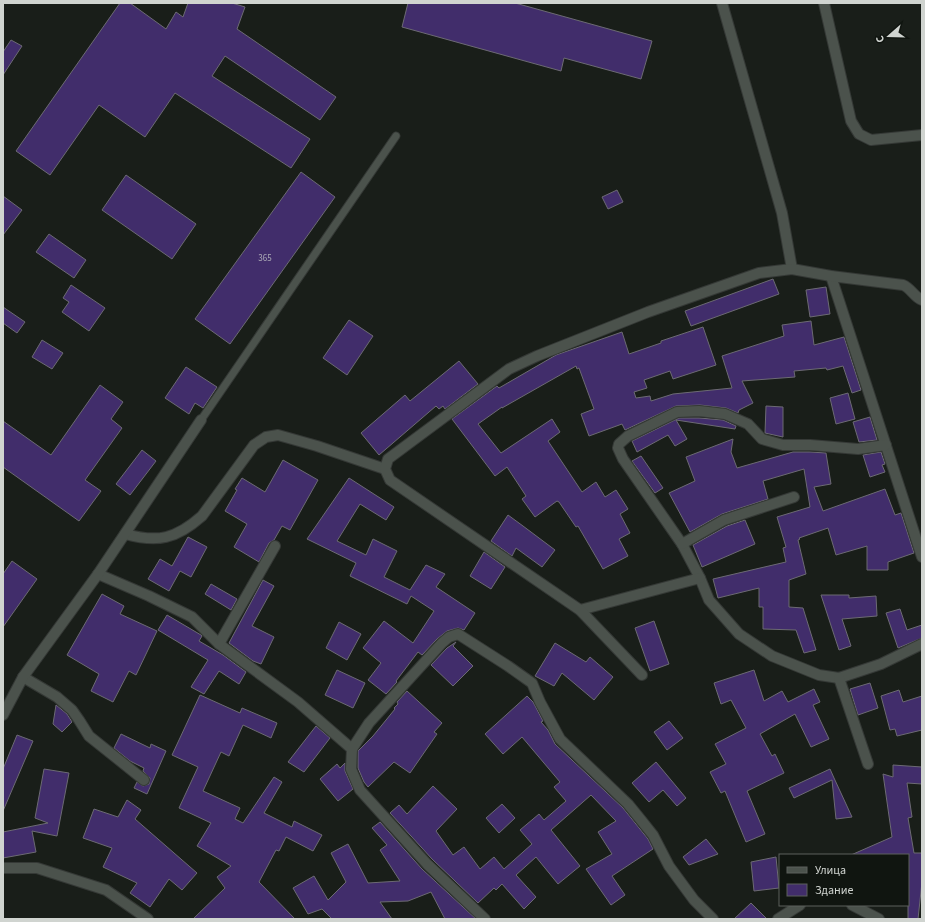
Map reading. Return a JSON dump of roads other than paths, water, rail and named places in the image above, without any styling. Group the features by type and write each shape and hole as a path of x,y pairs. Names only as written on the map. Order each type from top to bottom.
{"street":[{"path":"722,3 782,213 792,269"},
{"path":"824,3 851,121 859,134 871,140 922,135"},
{"path":"642,675 580,610 390,480 385,469 388,459 509,369 537,356 648,312 758,273 792,269 831,276 903,285 909,288 922,300"},
{"path":"831,276 922,557"},
{"path":"886,445 858,449 810,445 783,445 762,439 748,424 725,414 699,411 677,412 656,421 628,436 618,448 623,459 682,544 700,578 709,600 739,634 772,656 819,675 839,678 881,664 922,644"},
{"path":"3,715 23,677 98,574 201,420"},
{"path":"125,534 140,538 159,539 172,535 192,525 202,516 254,445 266,437 278,435 317,446 385,469"},
{"path":"682,544 724,520 794,497"},
{"path":"219,644 275,546"},
{"path":"98,574 149,596 192,617 219,644 298,702 352,750"},
{"path":"580,610 700,578"},
{"path":"485,919 427,864 360,790 351,769 352,750 370,723 442,643 449,637 458,634 532,683 540,702 560,739 628,804 653,835 669,866 694,900 713,919"},
{"path":"23,677 57,697 72,710 80,720 89,736 144,780"},
{"path":"839,678 868,764"},
{"path":"3,868 37,868 106,890 148,919"},
{"path":"778,919 798,906"},
{"path":"854,906 879,919"}],"lane":[{"path":"201,420 396,136"}]}
